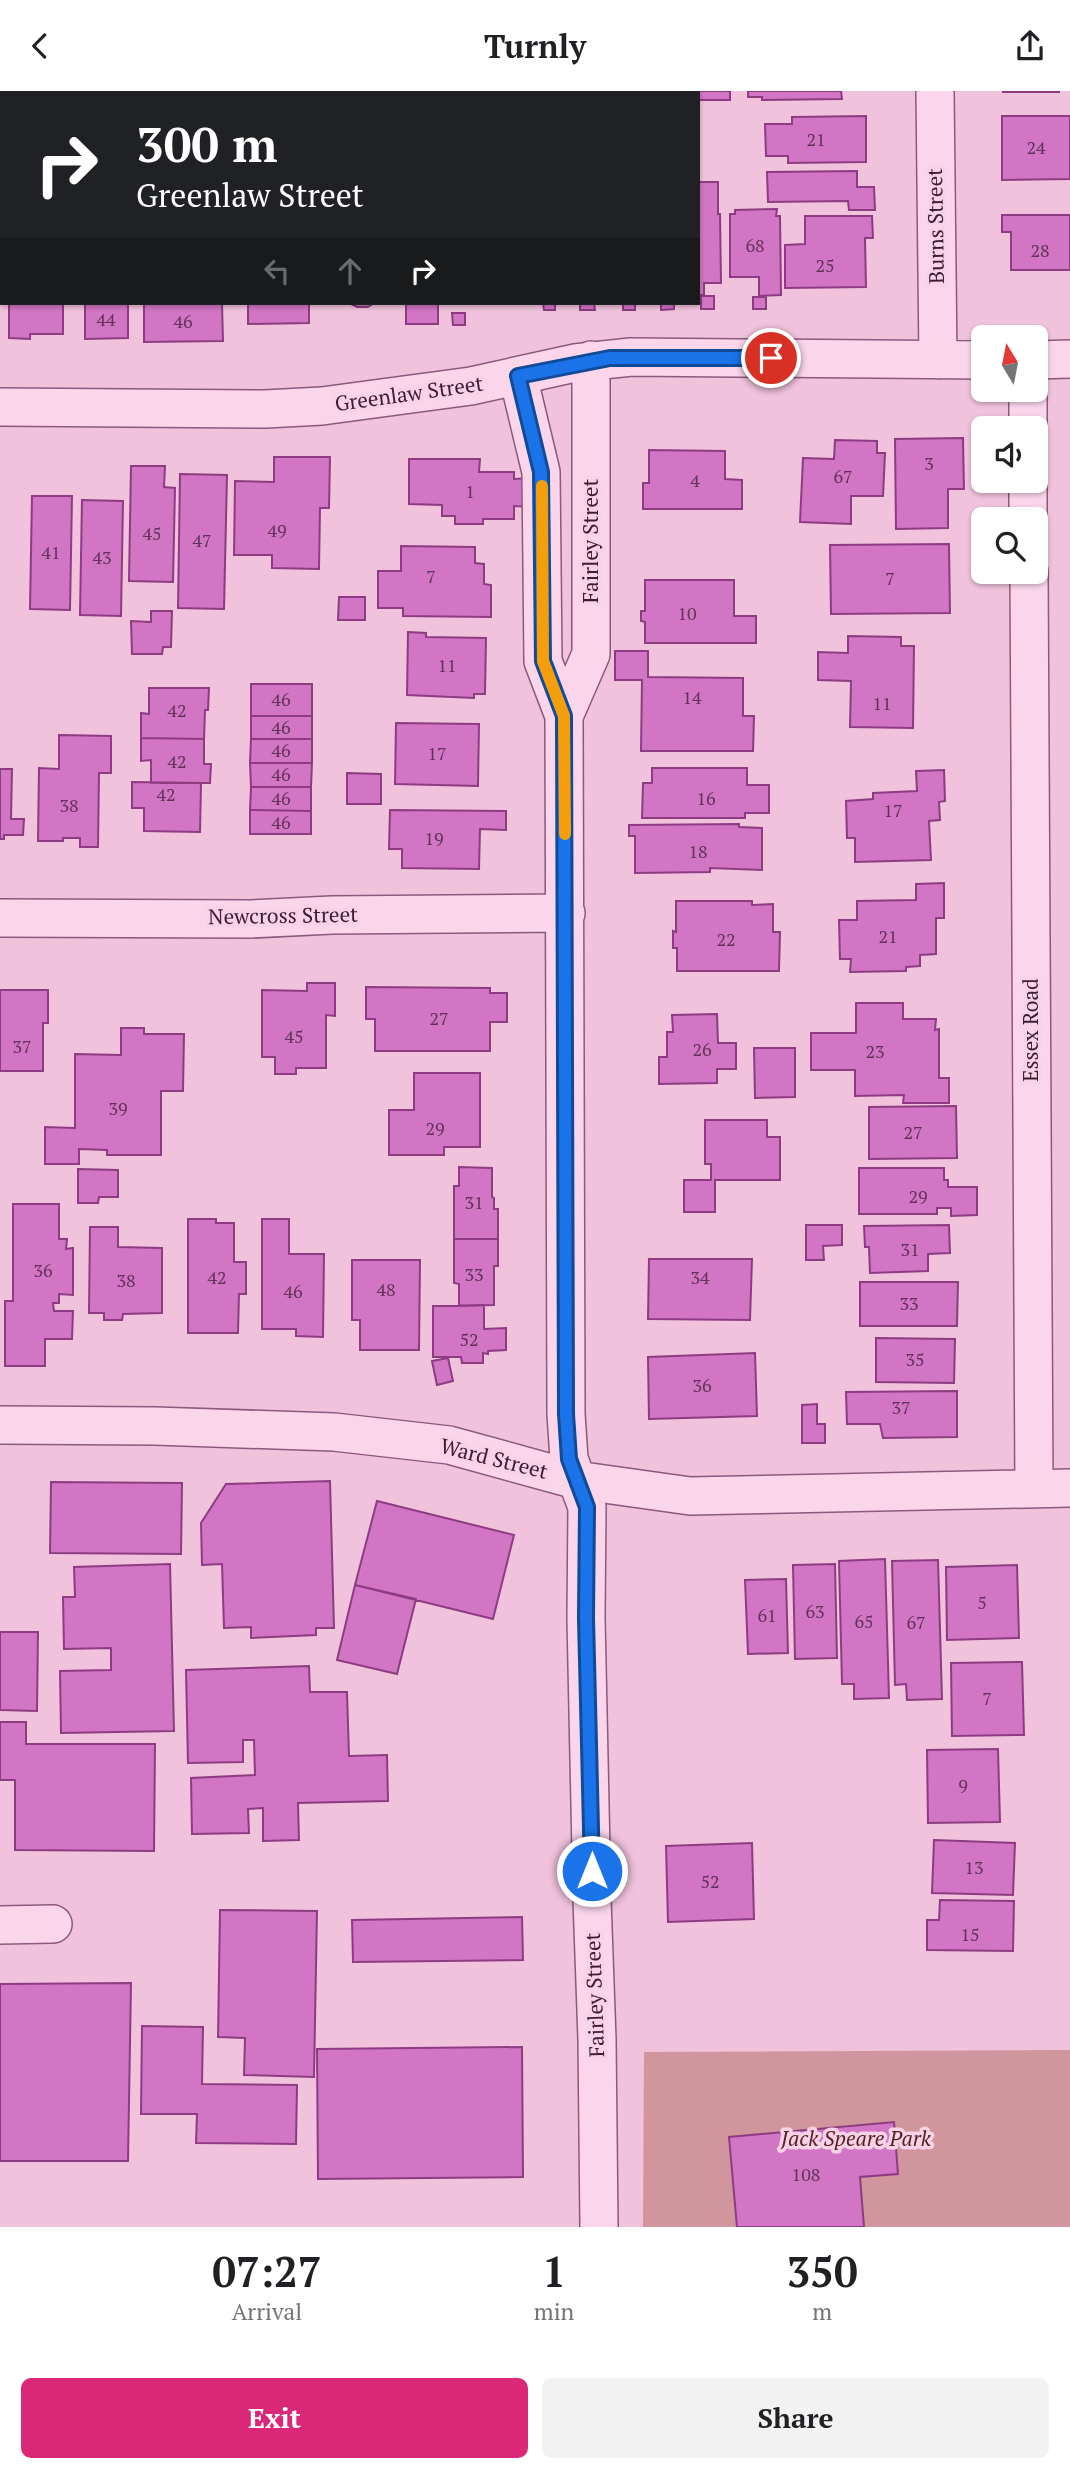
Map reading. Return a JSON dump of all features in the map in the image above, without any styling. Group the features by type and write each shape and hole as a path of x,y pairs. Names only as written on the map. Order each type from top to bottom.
{"street":[{"name":"Burns Street","path":"935,91 938,360"},
{"name":"Greenlaw Street","path":"0,407 295,408 389,399 591,361 631,357 971,360"},
{"path":"1048,360 1070,359"},
{"name":"Fairley Street","path":"564,716 592,654 591,361"},
{"name":"Fairley Street","path":"518,376 541,472 543,661 564,716 566,1414 569,1459 587,1507 586,1618 597,2039 598,2227"},
{"name":"Essex Road","path":"1029,584 1034,1488"},
{"name":"Newcross Street","path":"0,918 251,919 332,915 566,913"},
{"name":"Ward Street","path":"0,1425 155,1426 334,1432 449,1445 576,1480 690,1496 1070,1488"},
{"path":"0,1925 53,1924"}],"green space":[{"name":"Jack Speare Park","path":"1070,2050 1070,2227 643,2227 644,2052"}],"building":[{"path":"700,91 730,91 730,100 700,100"},
{"path":"748,91 841,91 842,99 762,100 762,97 748,97"},
{"path":"1059,91 1059,92 1003,92"},
{"path":"866,116 866,162 788,163 788,156 766,156 765,124 792,124 792,117"},
{"path":"1002,116 1070,116 1070,179 1002,180"},
{"path":"857,171 857,187 874,187 875,210 849,210 848,201 768,202 767,172"},
{"path":"700,182 718,182 721,283 704,283 704,295 700,295"},
{"path":"777,209 776,216 780,216 781,295 759,296 759,277 730,277 730,214 735,214 735,210"},
{"path":"1002,215 1070,215 1070,270 1011,270 1011,232 1002,232"},
{"path":"805,216 872,216 873,238 865,238 866,287 785,288 785,245 805,244"},
{"path":"701,296 714,296 714,309 701,309"},
{"path":"753,297 766,297 766,309 753,309"},
{"path":"9,305 63,305 63,334 30,334 30,339 9,338"},
{"path":"85,305 128,305 128,338 85,339"},
{"path":"144,305 222,305 223,341 144,342"},
{"path":"248,305 309,305 309,323 248,324"},
{"path":"406,305 438,305 438,324 406,324"},
{"path":"543,305 555,305 555,310 544,310"},
{"path":"580,305 594,305 595,310 580,310"},
{"path":"623,305 635,305 635,310 623,310"},
{"path":"661,305 674,305 674,309 661,310"},
{"path":"452,313 465,313 465,325 453,325"},
{"path":"963,438 964,489 948,489 948,528 896,529 895,439"},
{"path":"835,440 877,441 877,453 885,453 883,496 851,496 851,524 800,522 803,458 834,459"},
{"path":"649,450 725,451 725,479 742,480 742,509 643,509 643,483 649,483"},
{"path":"274,457 330,457 329,508 320,508 319,569 272,568 272,555 234,555 235,481 274,482"},
{"path":"409,459 480,459 479,472 514,472 514,479 531,478 531,507 514,506 514,519 483,519 483,524 455,524 455,516 442,516 442,505 409,504"},
{"path":"131,466 165,466 164,487 175,488 173,582 129,581"},
{"path":"180,474 227,475 224,609 178,608"},
{"path":"32,496 72,496 70,610 30,609"},
{"path":"82,500 123,501 121,616 80,615"},
{"path":"949,544 950,613 831,614 830,545"},
{"path":"401,546 475,547 475,563 484,564 484,584 491,585 491,617 403,616 403,608 378,608 378,571 401,571"},
{"path":"645,580 734,580 734,616 756,616 756,643 645,643 645,622 641,621 641,611 645,611"},
{"path":"339,597 365,597 365,620 338,620"},
{"path":"151,611 172,611 171,647 163,647 162,654 132,654 131,621 151,622"},
{"path":"408,632 426,633 426,637 486,638 485,694 474,694 474,698 407,695"},
{"path":"848,636 901,637 901,646 914,646 913,728 850,727 851,681 818,680 818,652 848,653"},
{"path":"615,651 648,651 648,677 743,678 743,716 754,716 753,751 641,751 642,680 615,680"},
{"path":"251,684 312,684 312,716 251,716"},
{"path":"149,688 209,688 204,739 141,738 141,713 149,714"},
{"path":"251,716 312,716 312,739 251,739"},
{"path":"396,723 479,724 478,786 395,784"},
{"path":"59,735 111,736 111,773 99,773 98,847 80,847 80,838 38,841 39,768 59,769"},
{"path":"141,738 204,739 204,764 211,764 210,783 151,783 151,760 141,761"},
{"path":"251,739 312,739 312,763 250,763"},
{"path":"250,763 312,763 311,787 251,787"},
{"path":"652,768 747,768 747,785 769,785 769,813 745,813 745,818 642,818 643,783 652,783"},
{"path":"0,769 12,769 11,819 24,819 23,835 4,835 4,839 0,839"},
{"path":"944,770 945,801 939,802 940,820 929,821 931,860 855,862 855,838 847,838 846,801 873,799 873,793 917,791 916,771"},
{"path":"347,773 381,774 381,804 347,804"},
{"path":"132,782 201,783 200,832 144,831 144,808 132,808"},
{"path":"251,787 311,787 311,811 250,810"},
{"path":"250,810 311,811 311,834 250,834"},
{"path":"390,810 506,811 506,830 480,829 479,869 402,868 402,849 389,849"},
{"path":"739,824 739,827 762,828 762,870 710,868 710,872 635,873 635,836 629,836 629,825"},
{"path":"944,883 944,918 936,918 936,954 920,955 920,966 906,967 906,971 850,972 851,959 840,959 839,920 857,920 857,901 916,900 916,884"},
{"path":"676,901 752,901 752,905 773,904 773,932 780,932 779,971 677,971 677,948 673,948"},
{"path":"307,983 335,983 335,1016 326,1015 326,1068 296,1068 296,1074 275,1074 275,1057 262,1057 262,990 307,991"},
{"path":"366,987 490,988 490,993 507,993 507,1022 490,1022 490,1051 375,1051 375,1019 366,1019"},
{"path":"0,990 48,990 48,1023 43,1023 43,1071 0,1071"},
{"path":"856,1003 903,1003 903,1019 936,1019 935,1030 939,1029 939,1078 949,1078 949,1103 903,1103 904,1095 855,1096 855,1070 811,1070 811,1033 856,1033"},
{"path":"717,1014 718,1043 736,1043 736,1069 717,1069 717,1083 659,1084 659,1057 667,1057 667,1032 673,1032 672,1015"},
{"path":"121,1028 144,1028 144,1034 184,1034 183,1091 161,1091 161,1155 107,1155 107,1150 79,1149 79,1164 45,1164 45,1127 75,1128 75,1054 121,1055"},
{"path":"754,1048 795,1048 795,1097 755,1098"},
{"path":"414,1073 480,1073 480,1147 444,1147 444,1155 389,1155 389,1110 414,1110"},
{"path":"956,1106 957,1158 869,1159 869,1107"},
{"path":"705,1120 767,1120 767,1137 780,1137 780,1180 715,1180 715,1212 684,1212 684,1180 711,1180 711,1164 705,1164"},
{"path":"459,1167 492,1168 492,1197 494,1209 498,1209 498,1239 454,1239 454,1186 459,1186"},
{"path":"859,1168 944,1168 944,1180 948,1180 948,1187 977,1187 977,1215 951,1216 951,1208 937,1208 937,1214 859,1214"},
{"path":"78,1169 118,1170 118,1197 99,1197 98,1203 78,1203"},
{"path":"13,1204 59,1204 59,1239 67,1239 66,1249 73,1248 73,1295 59,1294 59,1303 53,1303 54,1311 73,1311 72,1339 45,1339 45,1366 5,1366 5,1301 13,1301"},
{"path":"188,1219 216,1219 216,1223 234,1223 234,1262 246,1262 246,1294 239,1294 238,1333 188,1333"},
{"path":"262,1219 289,1219 289,1254 324,1254 323,1337 296,1336 296,1329 262,1329"},
{"path":"806,1225 842,1225 842,1245 823,1246 824,1260 806,1260"},
{"path":"949,1225 950,1253 928,1254 928,1271 870,1273 869,1247 865,1247 864,1226"},
{"path":"90,1227 118,1227 118,1247 162,1248 162,1313 123,1314 122,1320 104,1320 104,1313 89,1313"},
{"path":"454,1239 498,1239 498,1266 494,1266 494,1305 459,1306 459,1284 454,1283"},
{"path":"649,1259 752,1259 750,1320 648,1319"},
{"path":"352,1260 420,1260 419,1350 360,1350 360,1320 352,1320"},
{"path":"860,1282 958,1282 957,1326 860,1326"},
{"path":"484,1305 484,1329 506,1328 506,1350 483,1353 483,1363 462,1363 461,1357 433,1357 433,1306"},
{"path":"876,1338 955,1339 954,1383 876,1382"},
{"path":"755,1353 757,1416 649,1419 648,1357"},
{"path":"448,1358 453,1381 437,1385 432,1361"},
{"path":"957,1391 957,1437 883,1438 880,1424 847,1424 846,1392"},
{"path":"817,1404 817,1424 825,1424 825,1443 802,1443 802,1405"},
{"path":"330,1481 334,1628 316,1628 316,1635 251,1638 251,1627 224,1628 222,1564 202,1565 201,1523 226,1484"},
{"path":"51,1482 182,1483 181,1554 50,1553"},
{"path":"377,1501 514,1535 493,1619 355,1585"},
{"path":"885,1559 889,1698 854,1699 854,1684 842,1684 839,1561"},
{"path":"938,1560 942,1699 907,1700 906,1684 895,1685 892,1561"},
{"path":"170,1564 174,1731 61,1733 60,1671 111,1670 111,1648 64,1649 63,1597 75,1597 74,1567"},
{"path":"835,1564 837,1658 795,1659 793,1565"},
{"path":"1017,1565 1019,1638 947,1640 946,1567"},
{"path":"786,1579 788,1653 748,1654 745,1580"},
{"path":"355,1585 416,1599 397,1674 337,1660"},
{"path":"0,1632 38,1632 37,1711 0,1710"},
{"path":"1022,1662 1024,1735 952,1736 951,1663"},
{"path":"309,1666 310,1692 347,1692 349,1756 387,1755 388,1801 298,1803 299,1840 263,1841 263,1808 248,1809 249,1833 192,1834 191,1778 255,1775 254,1740 243,1740 243,1762 188,1763 186,1670"},
{"path":"0,1722 26,1722 26,1744 155,1744 154,1851 15,1850 15,1780 0,1780"},
{"path":"998,1749 1000,1822 928,1823 927,1750"},
{"path":"934,1840 1015,1843 1013,1895 932,1893"},
{"path":"752,1843 754,1919 668,1922 666,1846"},
{"path":"940,1900 1014,1901 1013,1951 927,1950 927,1920 939,1920"},
{"path":"220,1910 317,1911 314,2077 244,2075 245,2038 218,2037"},
{"path":"522,1917 523,1960 353,1962 352,1920"},
{"path":"131,1983 128,2161 0,2161 0,1984"},
{"path":"142,2026 203,2027 202,2084 297,2085 296,2144 196,2143 197,2114 141,2114"},
{"path":"522,2047 523,2177 318,2179 317,2049"},
{"path":"894,2122 898,2174 860,2177 864,2227 737,2227 729,2137"}],"slow traffic":[{"path":"542,486 543,661 564,716 565,834"}],"route":[{"path":"592,1871 586,1618 587,1507 569,1459 566,1414 564,716 543,661 541,472 518,376 610,358 771,358"}]}
